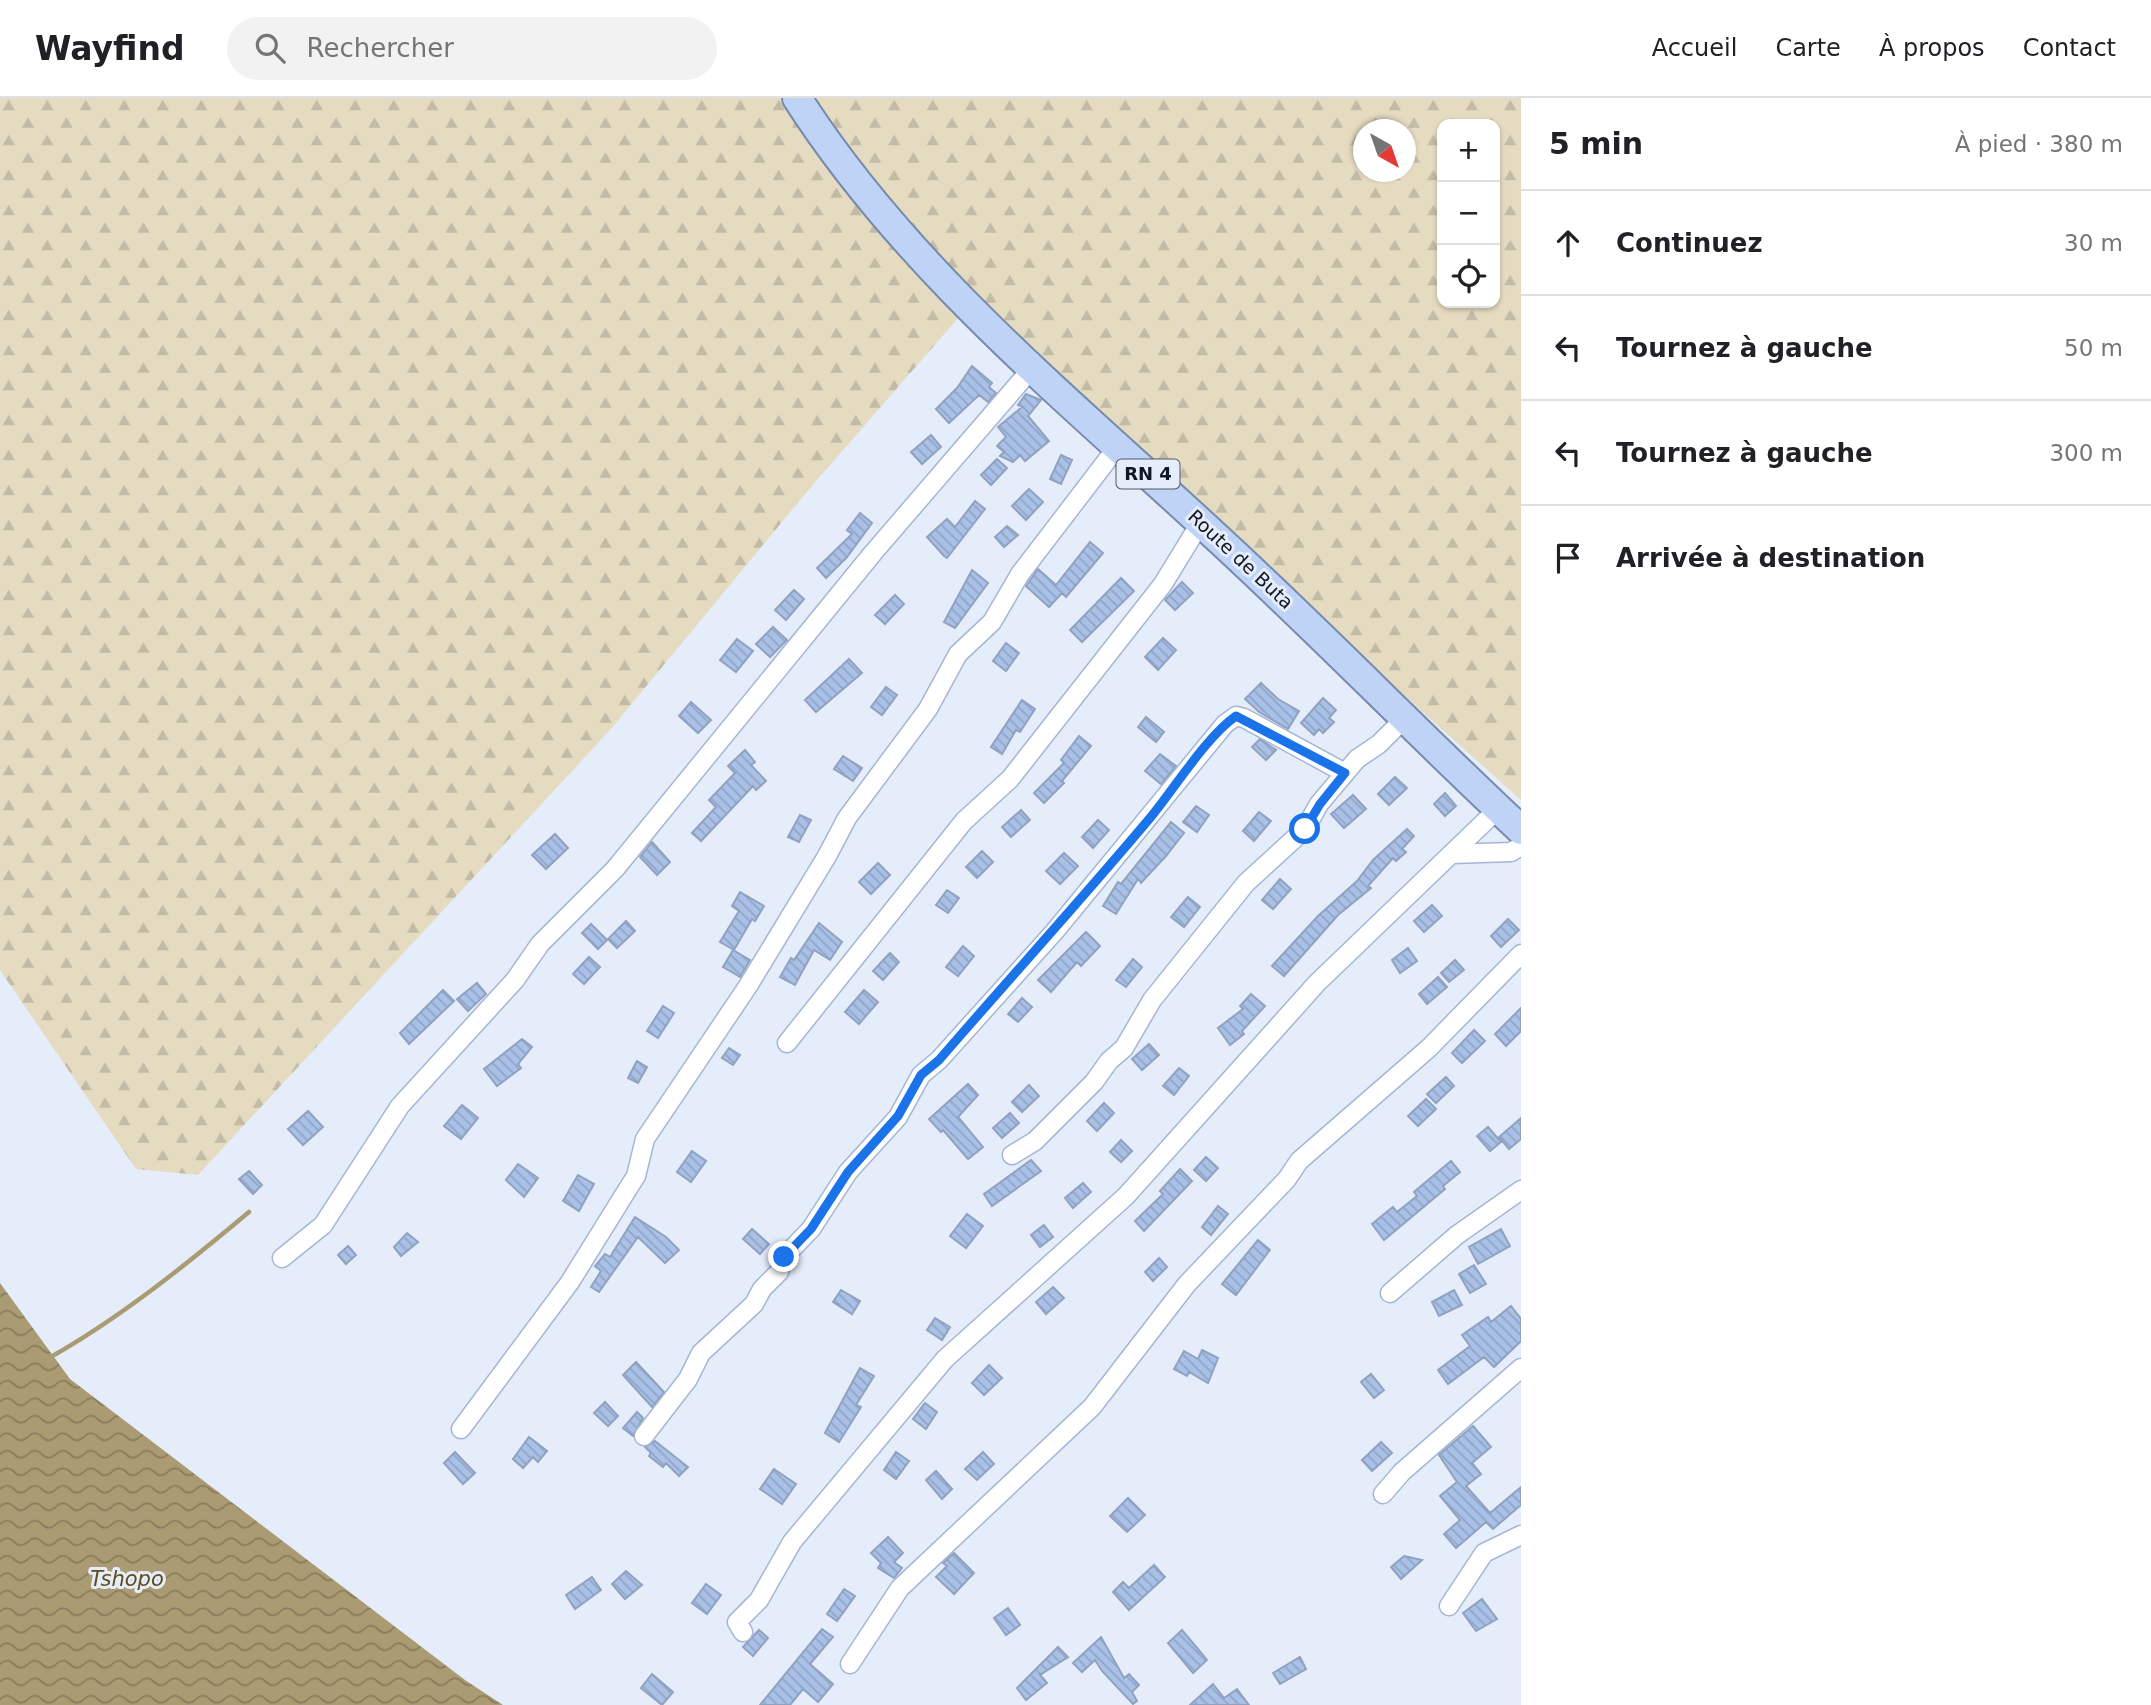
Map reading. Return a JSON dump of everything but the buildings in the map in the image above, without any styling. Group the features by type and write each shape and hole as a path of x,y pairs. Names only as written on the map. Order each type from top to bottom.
{"highway":[{"name":"Route de Buta","path":"797,98 830,150 880,212 954,294 1406,717 1521,831"}],"street":[{"path":"282,1258 328,1219 400,1106 515,981 540,944 615,869 873,553 1033,367"},
{"path":"461,1429 570,1282 636,1176 645,1139 748,986 847,818 928,709 958,654 992,622 1020,574 1118,446"},
{"path":"787,1043 964,821 1010,779 1163,584 1201,523"},
{"path":"644,1436 688,1379 701,1353 736,1323 776,1276 784,1257 811,1229 848,1172 898,1116 921,1075 939,1060 1055,931 1164,802 1225,724 1236,716 1244,718 1345,773"},
{"path":"1012,1156 1035,1141 1124,1048 1152,1000 1238,893 1272,856 1305,829 1320,804 1357,759 1379,744 1406,717"},
{"path":"743,1632 737,1622 759,1600 792,1542 945,1359 1126,1196 1317,982 1498,809"},
{"path":"1452,853 1511,852 1521,846"},
{"path":"850,1664 900,1588 1092,1407 1187,1284 1287,1179 1299,1161 1429,1048 1521,954"},
{"path":"1390,1293 1457,1235 1521,1190"},
{"path":"1384,1494 1402,1472 1521,1368"},
{"path":"1449,1606 1484,1553 1521,1535"}],"green space":[{"path":"0,98 1521,98 1521,800 1199,512 974,300 816,481 610,730 198,1175 136,1169 0,970"}],"water":[{"name":"Tshopo","path":"0,1283 70,1379 465,1680 503,1705 0,1705"}],"waterway":[{"path":"49,1358 127,1308 249,1212"}],"route":[{"path":"784,1257 811,1229 848,1172 898,1116 904,1101 925,1070 939,1060 1055,931 1164,802 1215,735 1236,716 1345,773 1312,815 1305,829"}]}
